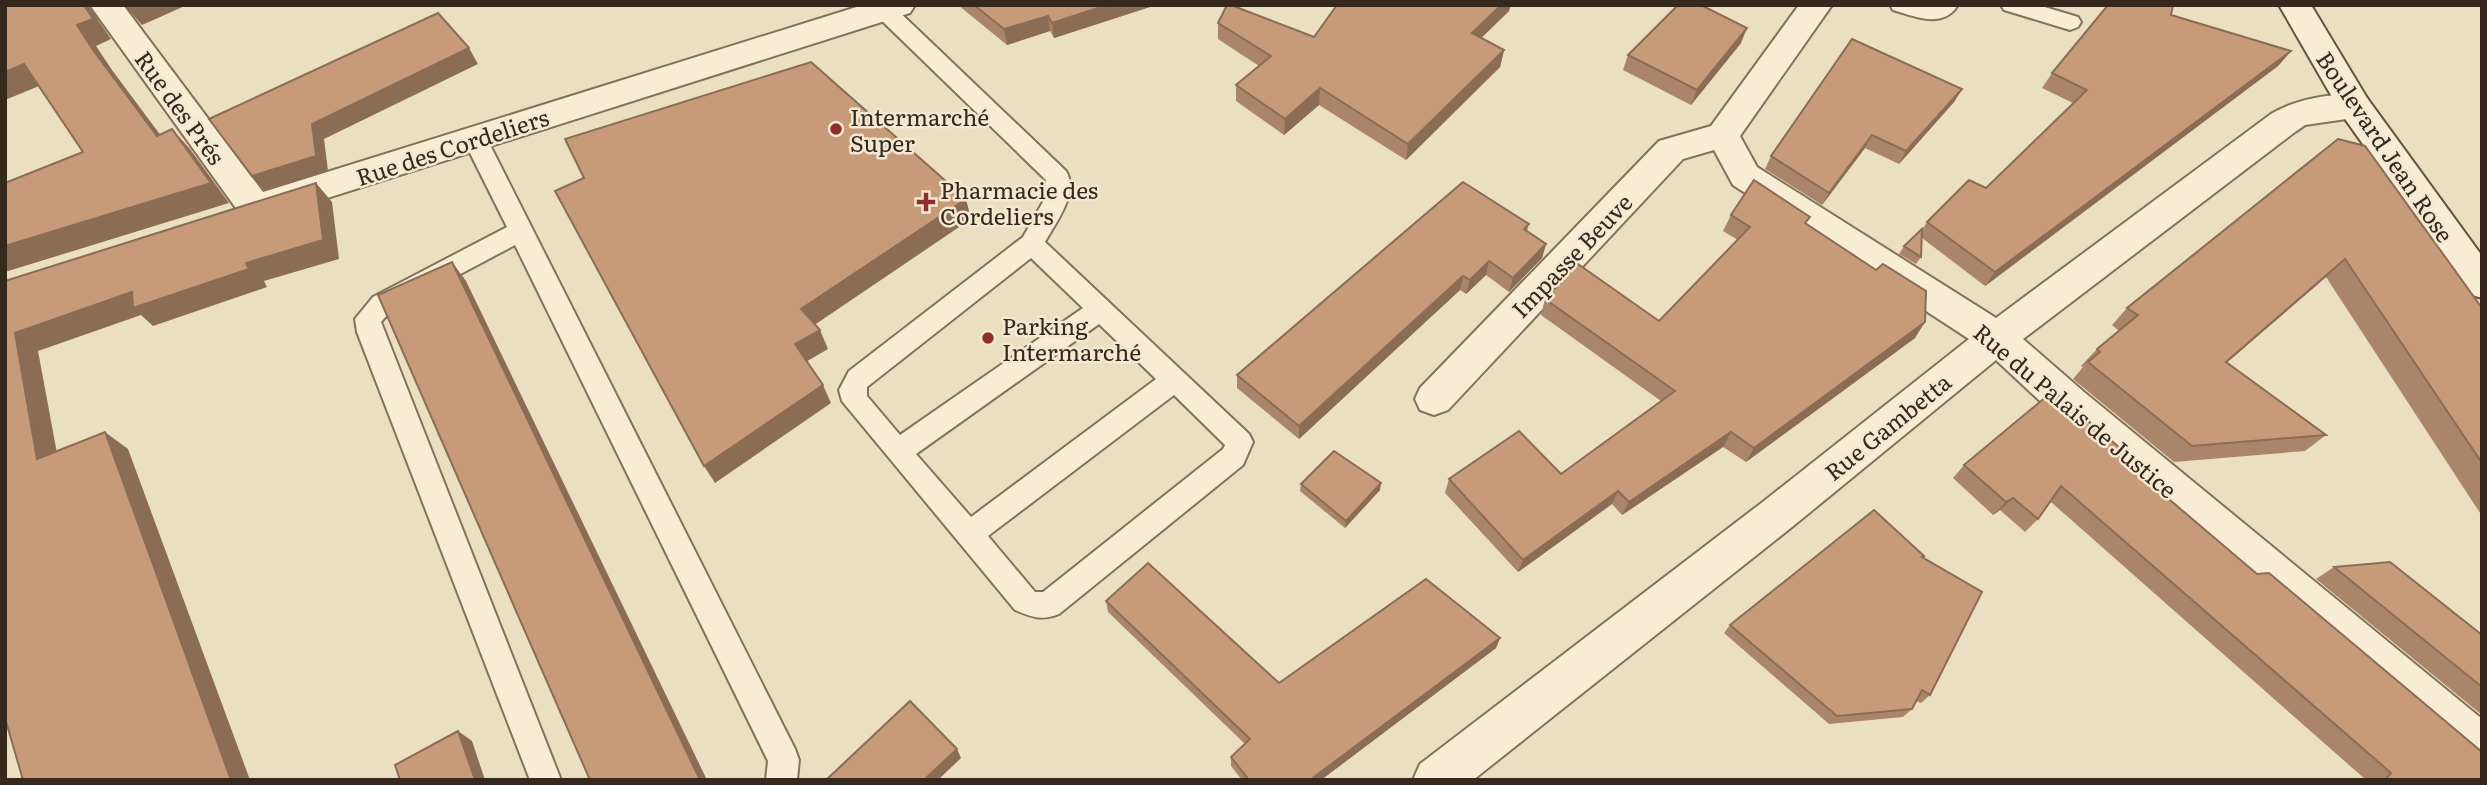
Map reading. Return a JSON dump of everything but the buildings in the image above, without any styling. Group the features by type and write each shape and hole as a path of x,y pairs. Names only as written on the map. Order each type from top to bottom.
{"street":[{"name":"Rue des Prés","path":"106,5 242,213"},
{"path":"1723,135 1816,5"},
{"name":"Boulevard Jean Rose","path":"2295,5 2356,107 2482,284"},
{"name":"Rue des Cordeliers","path":"242,213 891,8"},
{"name":"Rue Gambetta","path":"1436,780 1778,514 1997,338 2283,123 2298,114 2356,107"},
{"name":"Rue du Palais de Justice","path":"1723,135 1745,176 1997,338 2080,413 2482,748"},
{"name":"Impasse Beuve","path":"1434,399 1671,150 1723,135"}],"lane":[{"path":"1901,5 1939,13 1947,5"},
{"path":"2012,5 2070,22"},
{"path":"891,8 1058,177 1056,200 1032,244 858,379 852,390 855,401 968,535 1026,601 1037,606 1049,605 1233,457 1240,442 1172,381 1032,244"},
{"path":"475,139 784,760 781,780"},
{"path":"520,231 382,304 368,319 370,332 546,780"},
{"path":"899,451 1099,310"},
{"path":"968,535 1172,381"}],"place":[{"name":"Intermarché Super","path":"836,129"},
{"name":"Pharmacie des Cordeliers","path":"926,202"},
{"name":"Parking Intermarché","path":"988,338"}]}
